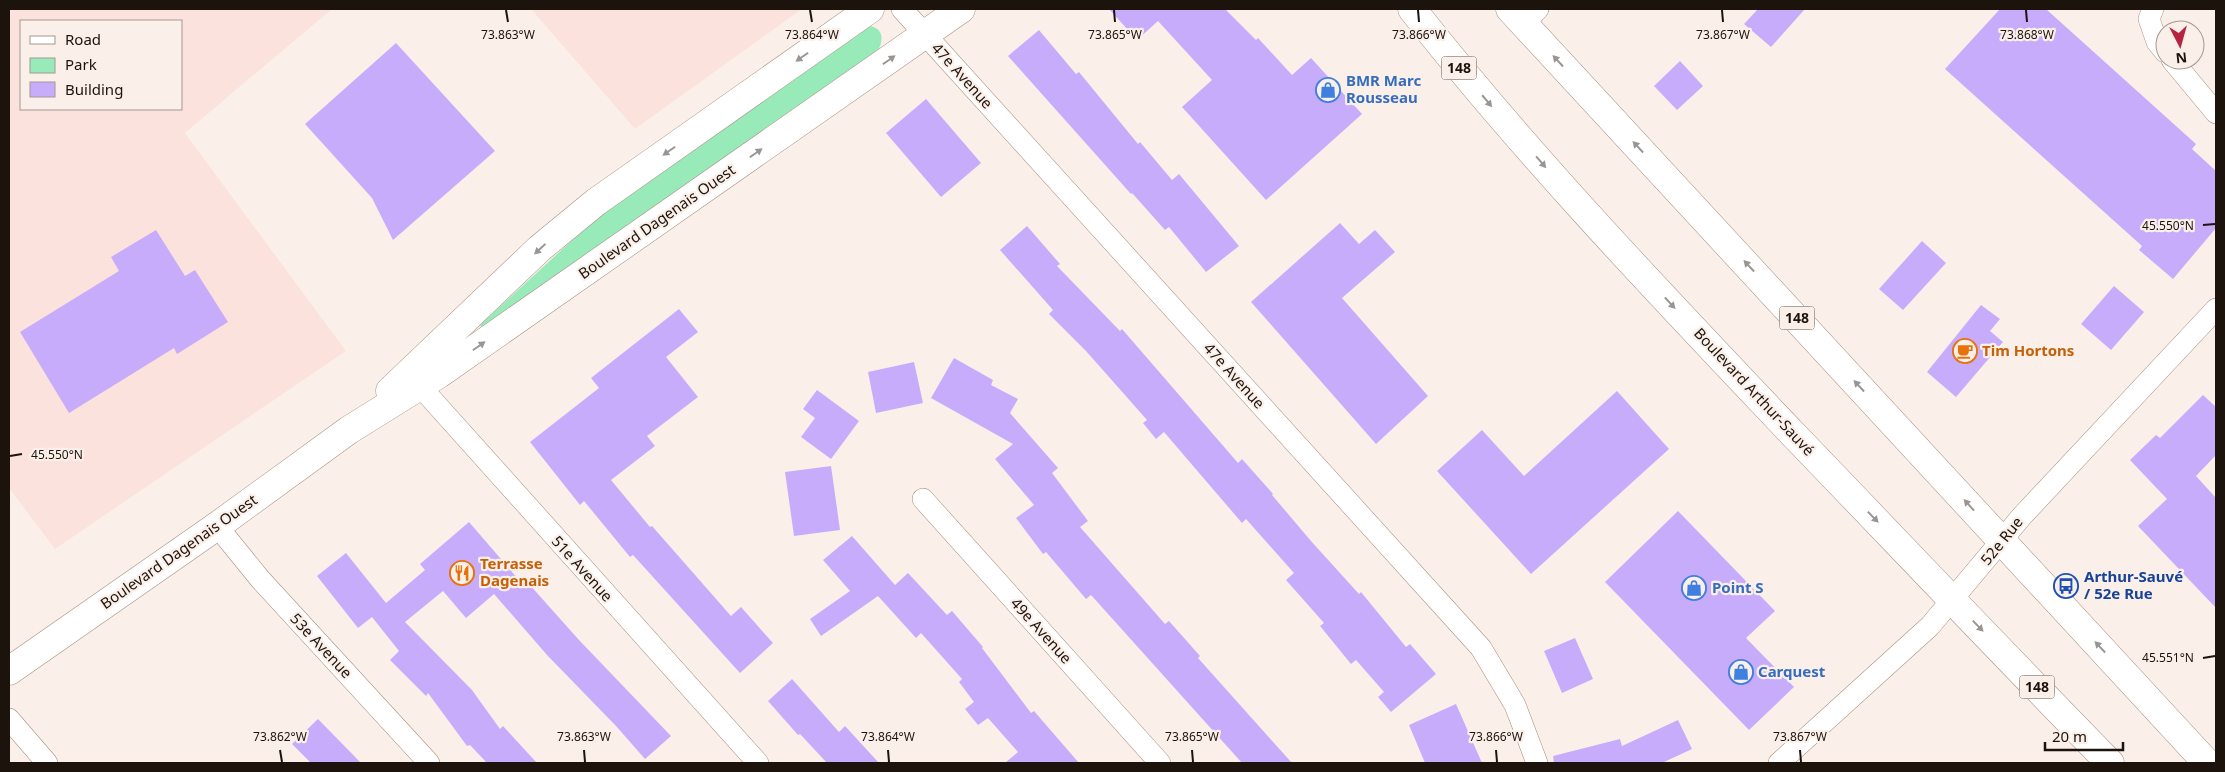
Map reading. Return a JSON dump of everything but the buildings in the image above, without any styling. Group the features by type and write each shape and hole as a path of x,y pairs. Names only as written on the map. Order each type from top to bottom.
{"main road":[{"name":"Boulevard Dagenais Ouest","path":"414,380 562,228 870,9"},
{"name":"Boulevard Dagenais Ouest","path":"9,671 217,526 414,380 961,9"},
{"name":"Boulevard Arthur-Sauvé","path":"1412,9 1468,79 1564,187 1725,362 2110,763"},
{"name":"148","path":"1524,14 2001,541 2207,763"}],"street":[{"name":"47e Avenue","path":"902,9 1481,648 1515,705 1537,763"},
{"path":"2153,9 2149,19 2155,36"},
{"path":"2180,70 2216,113"},
{"name":"52e Rue","path":"1779,763 1930,626 2022,516 2216,309"},
{"name":"51e Avenue","path":"414,380 758,763"},
{"name":"49e Avenue","path":"923,498 1160,763"},
{"name":"53e Avenue","path":"217,526 260,580 429,763"},
{"path":"9,720 48,763"}],"shaded area":[{"path":"9,9 332,9 185,133 346,351 55,549 9,488"},
{"path":"531,9 802,9 635,129"}],"green space":[{"path":"869,26 878,29 880,32 882,39 877,52 482,328 480,325 605,210"}],"place":[{"name":"BMR Marc Rousseau","path":"1328,90"},
{"name":"Tim Hortons","path":"1965,351"},
{"name":"Terrasse Dagenais","path":"462,573"},
{"name":"Arthur-Sauvé / 52e Rue","path":"2066,586"},
{"name":"Point S","path":"1694,588"},
{"name":"Carquest","path":"1741,672"}]}
